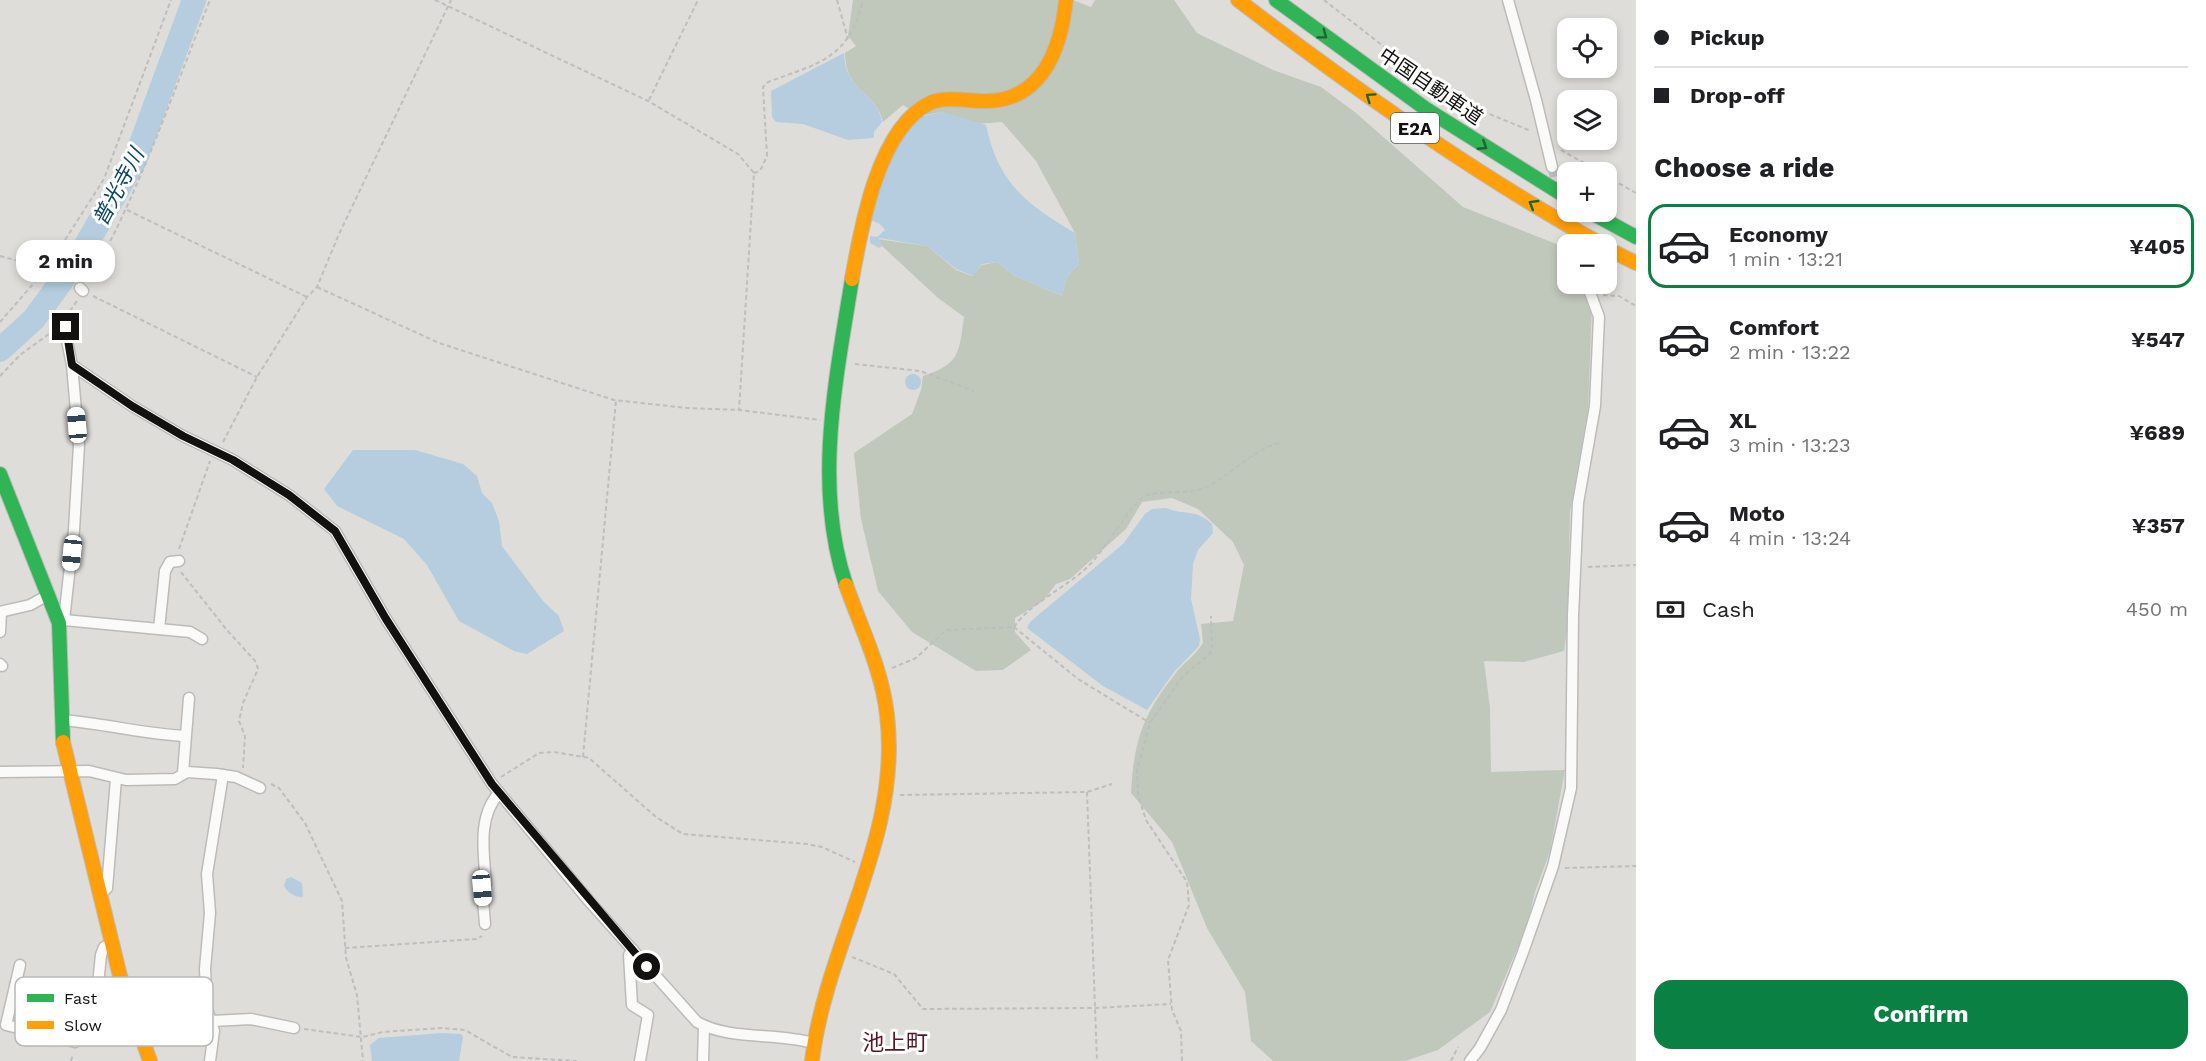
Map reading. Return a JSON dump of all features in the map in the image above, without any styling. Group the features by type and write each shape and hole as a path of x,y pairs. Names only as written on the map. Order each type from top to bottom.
{"main road":[{"path":"812,1061 813,1043 868,869 885,795 886,708 878,674 845,582 834,543 828,477 831,422 863,228 881,166 896,139 918,111 929,102 950,99 1005,100 1025,92 1047,71 1054,57 1065,17 1066,0"},
{"name":"E2A","path":"1238,0 1409,124 1502,185 1584,234"},
{"name":"中国自動車道","path":"1276,0 1426,109 1557,191"},
{"path":"1608,222 1636,237"},
{"path":"1617,254 1636,263"},
{"path":"0,474 48,595 62,621 61,720 69,772 122,977"},
{"path":"144,1046 150,1061"}],"street":[{"path":"1508,0 1552,167"},
{"path":"1470,1061 1501,1010 1553,867 1571,788 1578,503 1596,406 1599,317 1591,294"},
{"path":"63,321 72,365 78,445 74,530 62,621 190,632 202,639"},
{"path":"72,365 132,406 183,436 218,452 289,495 335,531 386,619 496,788 697,1022 704,1026 738,1033 797,1038 813,1043"},
{"path":"159,629 165,571 170,562 179,561"},
{"path":"0,632 1,612 30,605 48,595"},
{"path":"183,773 189,698"},
{"path":"61,720 102,723 145,733 185,736"},
{"path":"0,772 98,772 116,779 175,779 183,773 224,775 265,786"},
{"path":"206,977 210,913 207,874 224,775"},
{"path":"100,895 107,888 116,779"},
{"path":"485,924 482,888 486,885 483,827 496,788"},
{"path":"99,977 104,947 112,944"},
{"path":"633,950 629,956 632,1005 648,1015 640,1061"},
{"path":"17,977 20,965"},
{"path":"15,986 6,1024 15,1026"},
{"path":"213,1020 251,1019 294,1028"},
{"path":"704,1026 704,1061"},
{"path":"210,1061 212,1046"}],"path":[{"path":"0,322 47,268 104,179 171,0"},
{"path":"0,376 20,355 48,336 63,321 127,210 152,155 210,0"},
{"path":"435,0 648,101 738,154 754,173 739,410"},
{"path":"243,769 245,736 239,721 243,703 258,669 256,662 188,583 180,571 178,550 208,466 218,452 257,377 307,297 318,287 339,234 451,0"},
{"path":"648,101 698,0"},
{"path":"837,0 848,39"},
{"path":"754,173 760,171 767,156 763,87 768,82 835,53 848,39 863,0"},
{"path":"1324,0 1450,98 1545,138 1582,162"},
{"path":"1617,182 1636,193"},
{"path":"127,210 307,297"},
{"path":"0,256 52,270 82,290 257,377"},
{"path":"318,287 439,344 616,400 687,408 739,410 831,422"},
{"path":"1612,294 1636,306"},
{"path":"840,362 920,372 974,391"},
{"path":"583,757 616,400"},
{"path":"1014,627 1031,610 1055,594 1093,561 1128,517 1131,506 1144,496 1206,488 1267,446 1282,442"},
{"path":"1576,567 1636,565"},
{"path":"1182,1061 1181,1031 1171,1004 1168,960 1189,905 1189,892 1187,882 1146,820 1138,795 1137,769 1150,723 1183,676 1210,654 1212,648 1211,616"},
{"path":"878,674 916,658 946,630 1014,627 1078,679 1150,723"},
{"path":"496,788 539,753 590,758 656,817 683,834 814,845 868,869"},
{"path":"885,795 1087,792 1112,784"},
{"path":"265,786 279,788 305,823 326,863 342,901 345,948 357,995 363,1061"},
{"path":"1087,792 1097,1061"},
{"path":"1553,867 1575,869 1636,866"},
{"path":"345,948 477,939 483,935 485,924"},
{"path":"840,952 894,974 923,1009 1095,1008 1171,1004"},
{"path":"294,1028 362,1037 383,1032 441,1028 465,1030 513,1057 577,1061"},
{"path":"1451,1061 1458,1047"}],"shaded area":[{"path":"853,0 1073,0 1091,7 1095,0 1174,0 1197,33 1273,70 1321,87 1356,113 1463,207 1557,244 1557,294 1587,294 1592,304 1588,410 1570,512 1567,631 1564,651 1524,662 1484,661 1490,708 1491,772 1565,770 1550,851 1535,892 1527,926 1490,1012 1438,1050 1405,1061 1273,1061 1251,1041 1245,992 1207,928 1172,842 1131,793 1134,758 1147,716 1178,670 1203,643 1201,624 1233,621 1244,565 1233,542 1198,509 1172,498 1142,502 1126,529 1070,579 1056,584 1043,601 1015,618 1015,632 1031,650 1003,670 976,671 912,632 878,591 861,519 854,453 912,414 921,390 923,376 944,367 956,355 961,340 964,317 938,298 877,239 927,246 956,270 972,276 982,265 997,262 1013,275 1062,296 1067,276 1079,264 1075,233 1036,161 1002,122 976,124 942,112 920,116 903,105 883,122 874,103 850,77 845,53 856,46 848,36"}],"water":[{"path":"844,53 850,77 879,111 882,122 874,132 874,138 848,140 803,124 776,122 772,117 771,91"},
{"path":"942,112 986,125 998,163 1017,190 1042,212 1075,233 1079,264 1067,276 1062,296 1013,275 997,262 982,264 973,276 956,269 927,246 879,238 882,246 879,248 870,243 870,236 877,237 885,230 880,224 871,220 875,188 905,132 920,117"},
{"path":"910,374 916,374 921,382 919,388 910,390 905,385 905,379"},
{"path":"353,450 415,450 463,464 477,476 482,493 492,503 499,521 502,546 544,602 559,616 564,631 527,654 514,651 459,621 427,565 404,539 337,506 324,489"},
{"path":"1166,508 1195,514 1206,519 1212,524 1213,533 1198,550 1193,564 1191,599 1200,639 1199,646 1174,672 1147,710 1103,686 1027,628 1030,622 1123,544 1145,514 1152,509"},
{"path":"291,877 302,883 303,897 297,897 284,886 286,879"},
{"path":"442,1033 461,1034 463,1037 459,1061 372,1061 370,1045 379,1038"}],"waterway":[{"name":"普光寺川","path":"0,350 34,319 79,257 135,160 194,0"}],"tunnel":[{"path":"1552,167 1571,234"}],"traffic: fast":[{"path":"1276,0 1426,109 1557,191"},
{"path":"1608,222 1636,237"},
{"path":"846,585 836,548 829,471 834,394 852,279"},
{"path":"0,474 59,623 63,742"}],"traffic: slow":[{"path":"852,279 867,207 875,181 897,134 912,116 936,101 950,99 984,101 1004,99 1021,93 1045,69 1053,54 1059,37 1066,0"},
{"path":"1238,0 1415,129 1583,234"},
{"path":"1617,254 1636,263"},
{"path":"812,1061 820,1017 832,974 874,847 884,804 889,760 887,715 881,681 846,585"},
{"path":"63,742 120,977"},
{"path":"145,1046 150,1061"}],"district":[{"name":"池上町","path":"895,1042"}],"route":[{"path":"66,327 72,365 132,406 183,436 233,460 289,495 335,531 386,619 468,750 492,784 647,967"}]}
